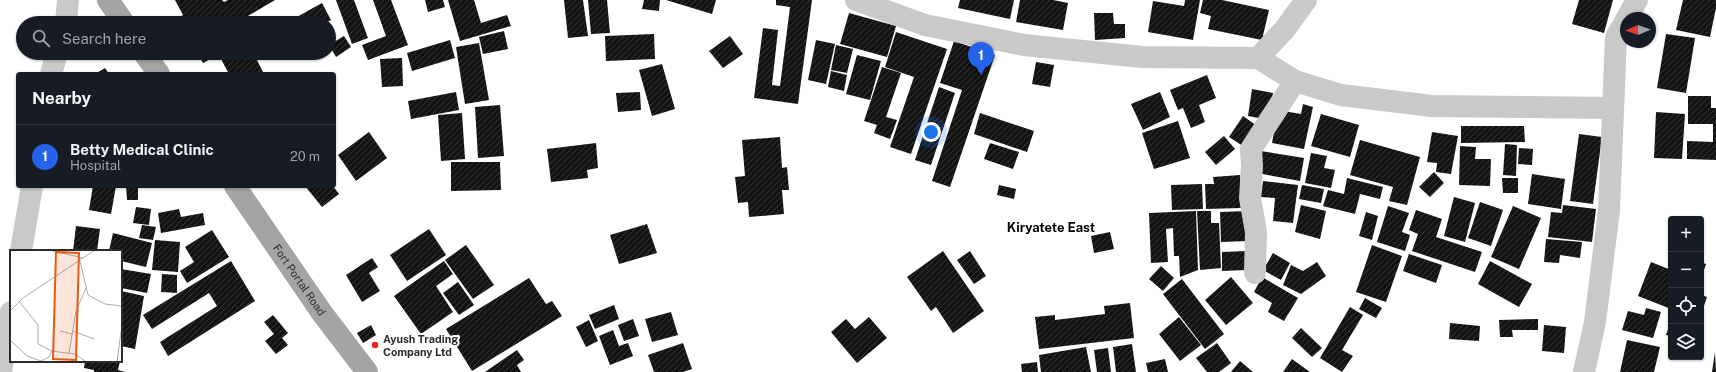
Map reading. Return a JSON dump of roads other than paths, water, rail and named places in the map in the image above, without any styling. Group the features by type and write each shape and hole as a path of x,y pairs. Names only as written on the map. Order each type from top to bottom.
{"main road":[{"path":"108,0 119,16"},
{"path":"149,60 158,72"},
{"name":"Fort Portal Road","path":"236,188 322,314 367,372"}],"street":[{"path":"67,16 68,0"},
{"path":"856,0 925,25 1024,45 1142,57 1258,58 1295,81 1341,95 1432,106 1612,108"},
{"path":"1258,58 1285,29 1306,0"},
{"path":"1630,12 1637,0"},
{"path":"1584,372 1595,322 1609,210 1616,37 1620,30"},
{"path":"52,72 55,60"},
{"path":"1255,272 1256,232 1250,198 1252,166 1251,149 1295,81"},
{"path":"21,250 32,188"},
{"path":"1,372 10,318"}],"place":[{"name":"Betty Medical Clinic","path":"981,75"},
{"name":"Ayush Trading Company Ltd","path":"375,345"}],"district":[{"name":"Kiryatete East","path":"1051,227"}]}
